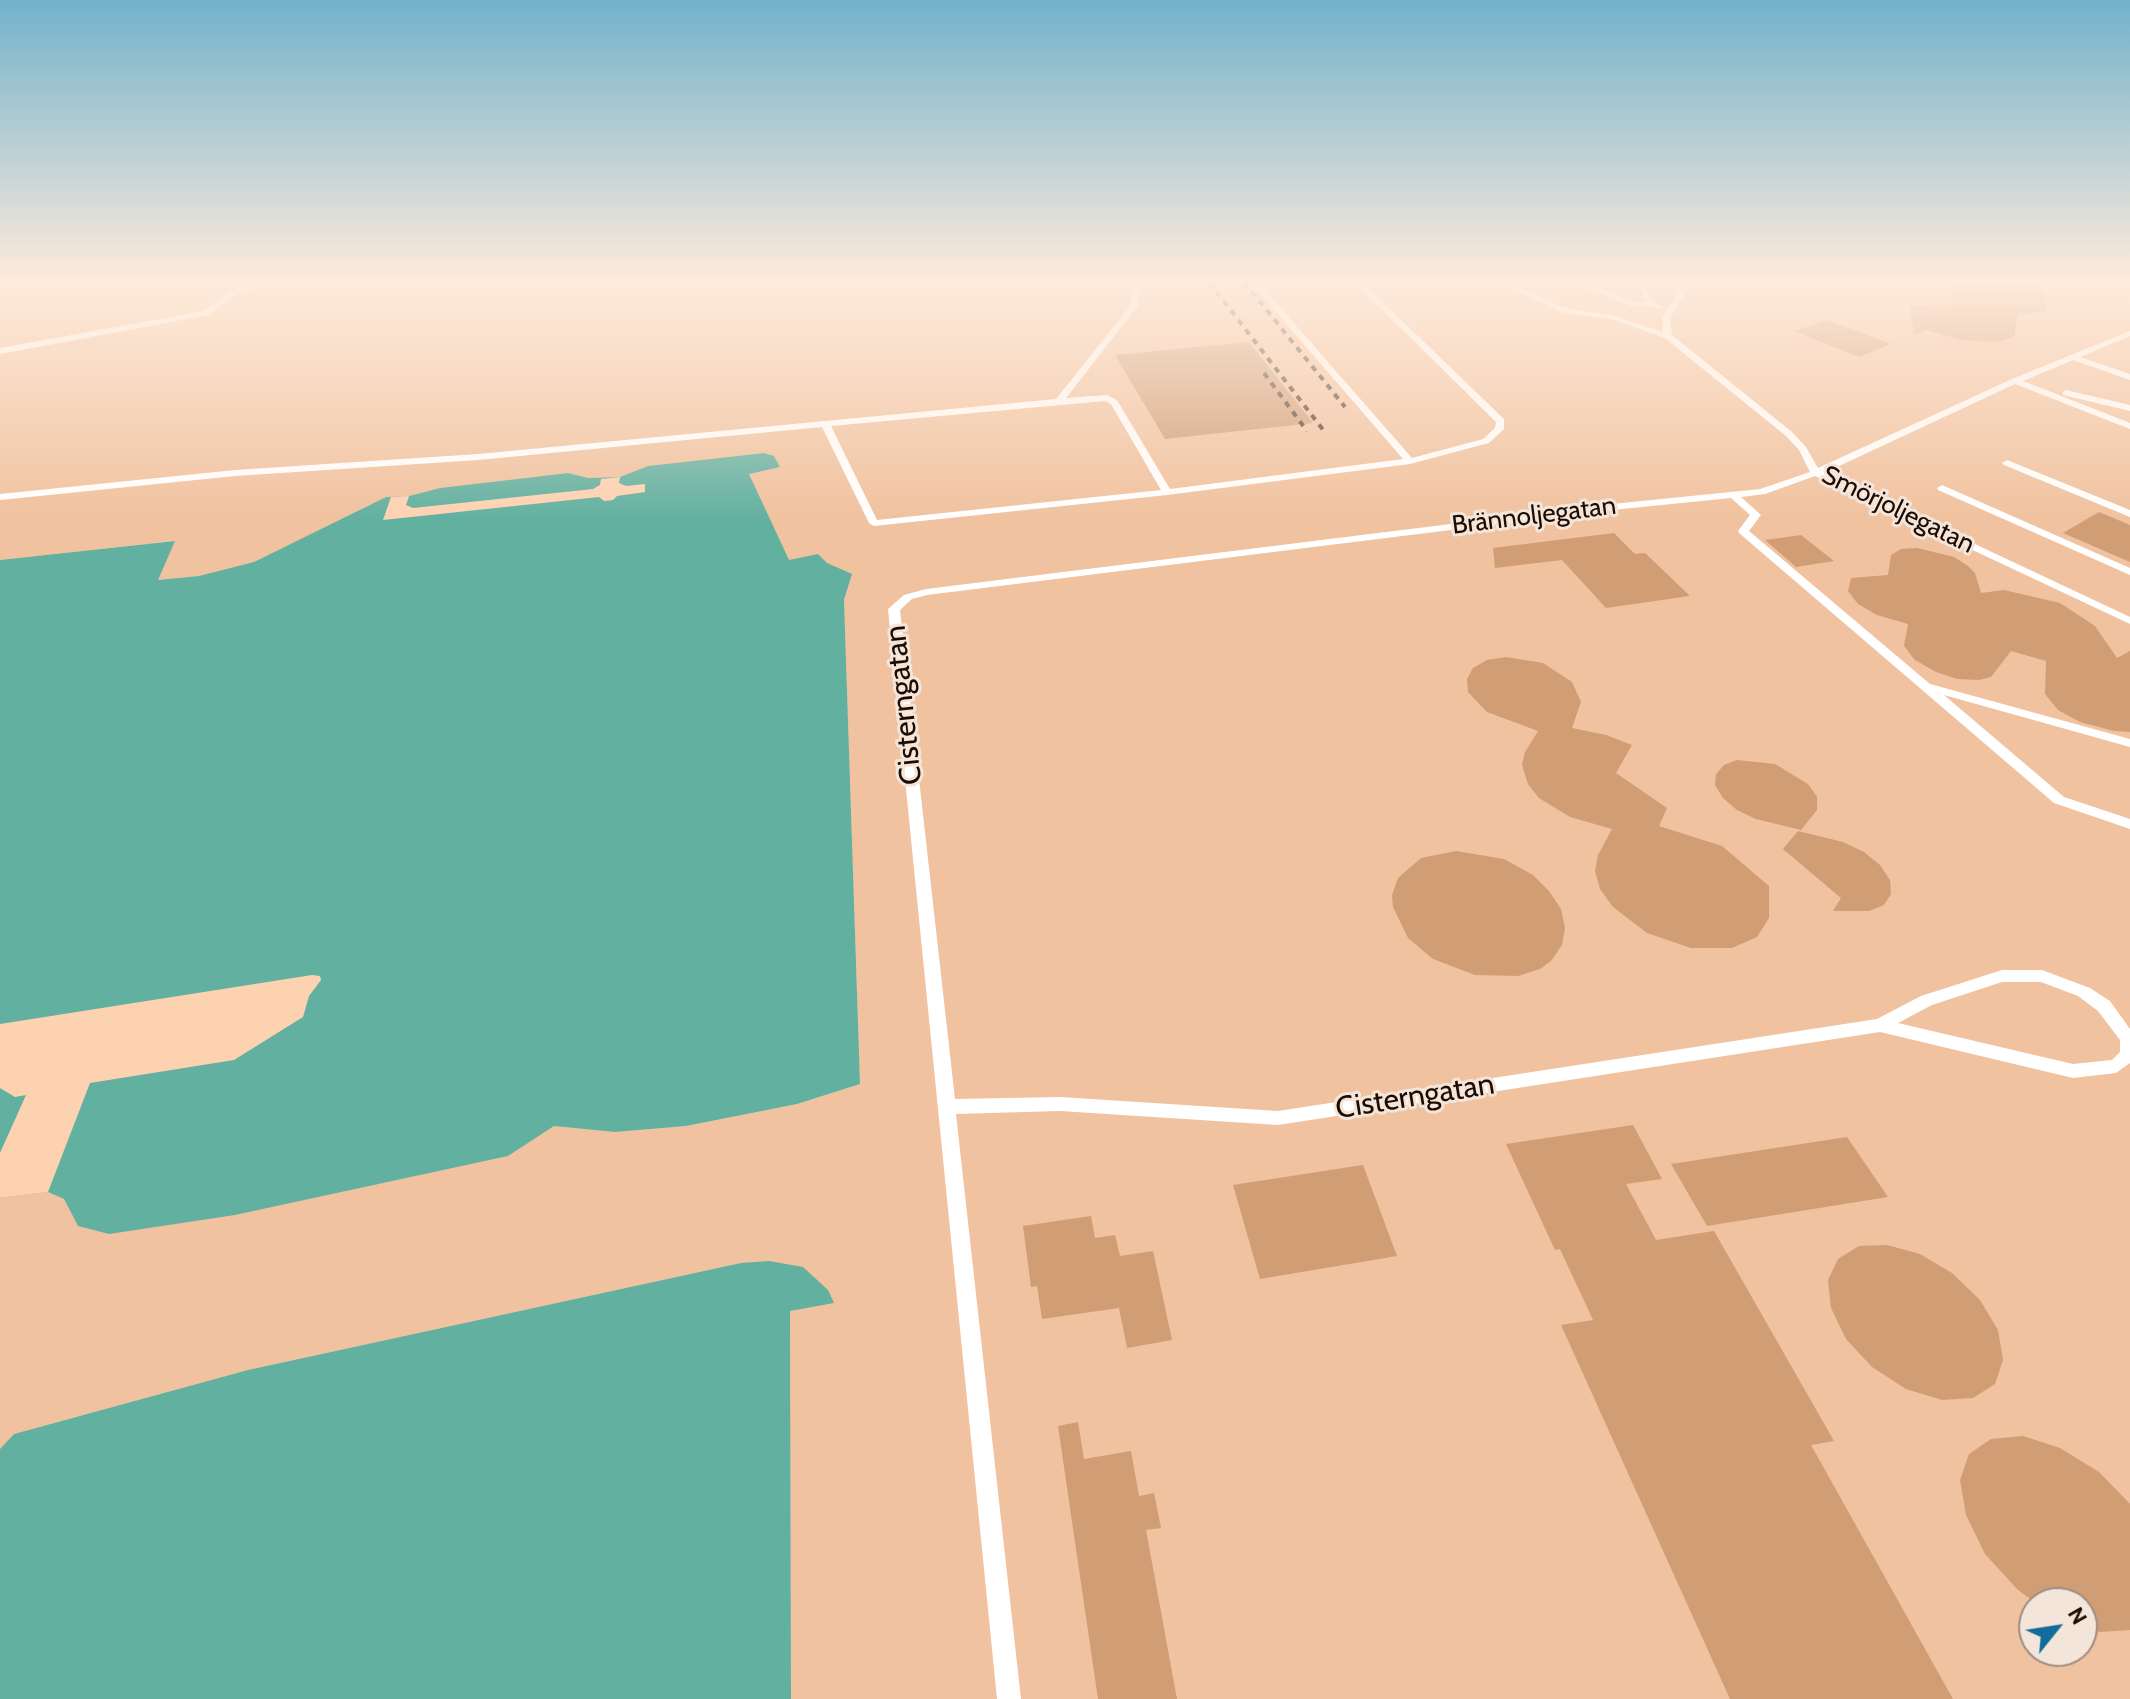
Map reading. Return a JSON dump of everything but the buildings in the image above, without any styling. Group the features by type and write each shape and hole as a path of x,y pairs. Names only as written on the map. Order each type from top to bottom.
{"lane":[{"path":"1059,401 1090,361"},
{"path":"1323,361 1410,461"},
{"path":"825,423 874,523 1167,492 1410,461 1486,441 1499,429 1501,421 1440,361"},
{"name":"Smörjoljegatan","path":"1699,361 1789,434 1803,449 1816,473 2130,621"},
{"name":"Brännoljegatan","path":"908,597 926,592 1434,528 1761,492 1816,473 1846,456 2015,381 2067,361"},
{"path":"2085,361 2130,377"},
{"path":"2015,381 2130,408"},
{"path":"2015,381 2130,426"},
{"path":"0,497 235,473 478,457 1107,398 1114,402 1167,492"},
{"path":"2007,463 2130,514"},
{"path":"1942,488 2130,572"},
{"path":"1733,495 1756,515 1743,531 2059,800 2130,824"},
{"name":"Cisterngatan","path":"908,597 894,609 1009,1699"},
{"path":"1924,686 2130,743"},
{"name":"Cisterngatan","path":"947,1107 1060,1104 1278,1118 1880,1025 1927,1000 2002,976 2042,976 2084,992 2104,1006 2128,1039 2128,1055 2116,1066 2073,1071 1880,1025"}],"shaded area":[{"path":"0,361 2130,361 2130,1699 791,1699 790,1310 834,1302 741,1263 248,1370 14,1434 0,1449 0,1198 48,1192 64,1199 78,1226 235,1215 507,1156 554,1126 615,1132 686,1126 797,1104 860,1084 844,600 852,574 789,561 748,473 780,467 774,456 764,453 648,466 620,477 587,478 568,473 386,497 254,562 199,576 157,580 174,541 0,560"}],"water":[{"path":"764,453 774,456 780,467 749,474 789,560 818,554 827,563 852,574 844,600 860,1084 797,1104 686,1126 615,1132 554,1126 508,1156 235,1215 109,1234 78,1226 64,1199 48,1192 0,1198 0,560 175,541 158,580 199,576 254,562 386,497 568,473 588,478 620,477 648,466"},
{"path":"769,1261 803,1267 828,1290 834,1303 790,1311 791,1699 0,1699 0,1449 14,1434 248,1370 741,1263"}],"pier":[{"path":"620,477 619,483 626,486 645,484 645,492 604,501 599,497 383,520 391,497 409,496 406,505 413,508 593,489 600,485 601,479"},
{"path":"320,976 321,980 309,996 303,1017 234,1060 90,1083 48,1192 0,1198 0,1153 26,1095 15,1097 0,1088 0,1024"}],"railway":[{"path":"1270,361 1324,431"},
{"path":"1308,361 1345,407"},
{"path":"1264,373 1307,431"}]}
